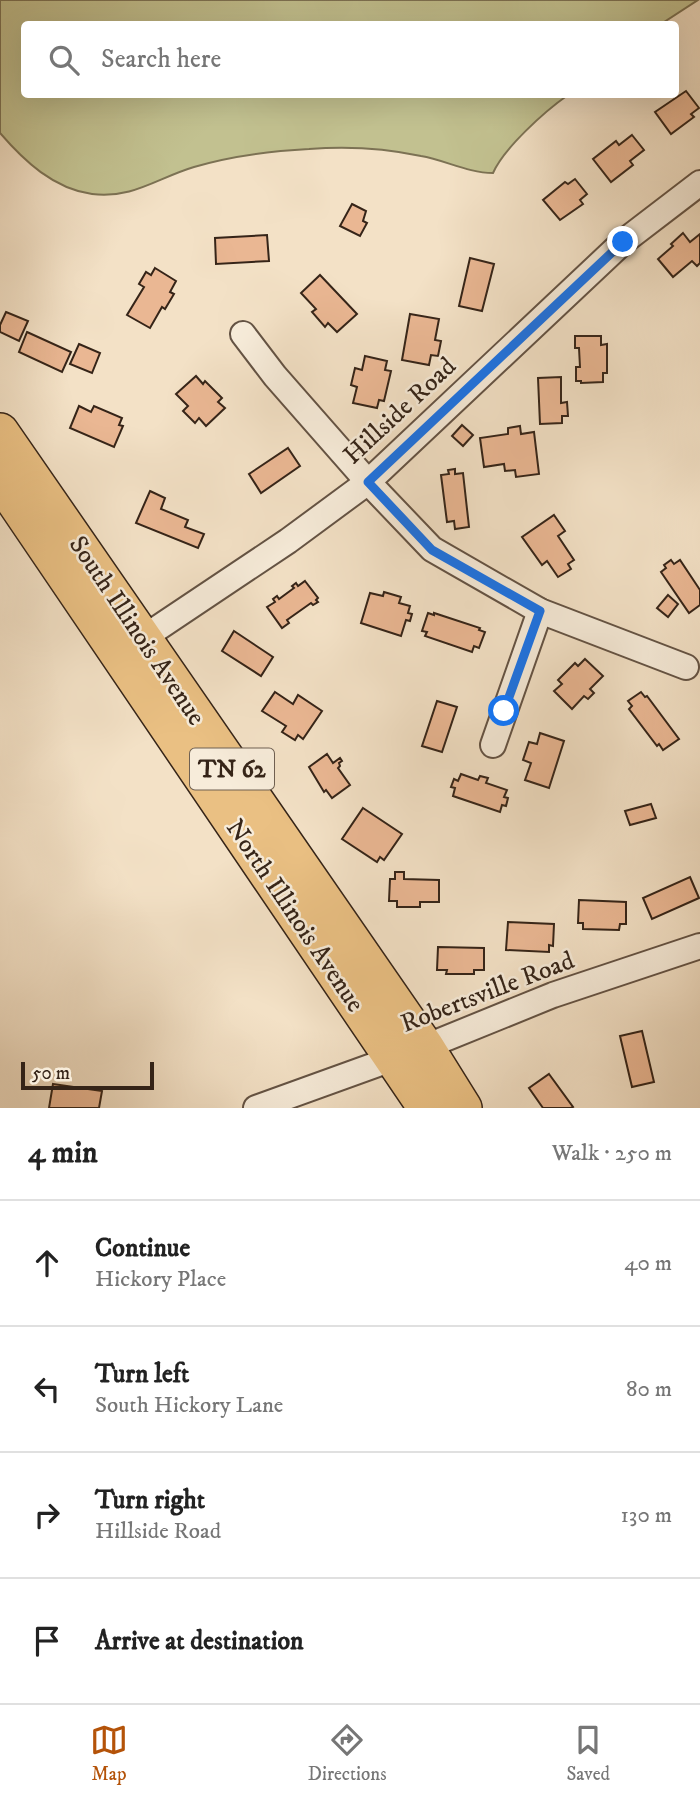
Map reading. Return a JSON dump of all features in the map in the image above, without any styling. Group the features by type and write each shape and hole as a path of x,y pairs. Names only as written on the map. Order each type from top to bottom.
{"highway":[{"name":"South Illinois Avenue","path":"0,432 131,645"},
{"name":"North Illinois Avenue","path":"0,479 131,645 316,946 356,1001 409,1053 427,1108"},
{"name":"TN 62","path":"409,1053 463,1108"}],"street":[{"name":"Hillside Road","path":"131,645 288,541 368,482 623,242 700,183"},
{"path":"243,334 275,376 432,550 540,611 686,667"},
{"path":"493,745 540,611"},
{"name":"Robertsville Road","path":"256,1108 409,1053 553,995 700,946"}],"shaded area":[{"path":"0,0 698,0 666,21 21,21 21,98 564,98 526,131 498,163 493,173 393,151 323,148 222,160 194,167 133,191 92,194 53,180 19,154 0,133"}],"building":[{"path":"686,91 699,108 691,114 694,117 671,134 655,112"},
{"path":"632,135 644,150 630,161 633,165 611,182 593,159 616,141 619,145"},
{"path":"575,179 587,194 580,200 583,204 560,220 543,200 565,182 568,184"},
{"path":"352,204 366,211 363,221 367,223 360,236 340,226"},
{"path":"683,233 690,242 700,234 700,263 697,266 692,261 673,277 658,259"},
{"path":"267,235 269,261 216,264 215,238"},
{"path":"470,258 494,264 482,311 459,306"},
{"path":"155,268 176,281 170,292 174,294 165,309 162,307 150,328 127,315 144,287 139,284 146,272 151,275"},
{"path":"320,275 357,314 337,332 328,323 325,327 312,312 316,309 301,293"},
{"path":"6,312 28,321 19,341 0,332"},
{"path":"410,314 439,319 435,340 441,341 438,356 431,355 429,365 402,360"},
{"path":"27,332 71,352 62,372 19,352"},
{"path":"575,336 601,336 601,345 607,344 607,373 603,373 603,382 576,381 576,367 580,367"},
{"path":"79,344 100,353 92,373 70,364"},
{"path":"365,356 387,361 385,370 391,371 384,401 379,400 377,408 353,403 357,387 351,385 355,368 362,370"},
{"path":"196,376 222,398 218,402 225,408 206,426 199,418 195,423 183,411 188,406 176,394"},
{"path":"561,377 561,403 567,402 568,416 562,416 562,423 540,424 538,378"},
{"path":"79,406 91,412 94,406 122,418 119,425 123,426 114,447 70,428"},
{"path":"462,425 473,435 463,446 452,436"},
{"path":"520,426 521,434 534,432 539,474 516,477 515,470 505,471 504,464 484,467 480,438 508,434 508,428"},
{"path":"288,448 300,466 261,493 249,474"},
{"path":"455,469 455,474 463,473 469,527 455,529 454,521 447,522 441,475 449,474 448,470"},
{"path":"150,491 165,498 161,509 188,520 185,527 204,534 198,548 136,523"},
{"path":"554,515 565,531 558,536 574,560 568,564 571,569 558,577 547,561 542,565 522,537"},
{"path":"671,560 674,564 680,560 700,590 700,605 689,613 661,572 666,568 664,565"},
{"path":"305,581 318,598 318,602 313,605 311,603 287,620 289,623 282,628 267,607 275,602 273,599 277,596 279,599 294,588 292,586 296,583 298,586"},
{"path":"384,592 401,597 399,603 410,606 410,621 406,620 401,636 361,623 370,593 383,596"},
{"path":"668,595 678,604 668,617 657,608"},
{"path":"428,613 480,628 479,630 485,632 479,648 474,646 472,652 425,636 427,632 422,631"},
{"path":"234,631 273,657 261,676 222,651"},
{"path":"585,659 603,676 590,689 594,693 588,699 584,696 572,709 554,691 562,684 558,680 575,663 578,666"},
{"path":"275,692 293,704 298,695 322,711 303,739 298,735 295,740 282,732 286,726 262,711"},
{"path":"641,692 647,696 679,739 663,750 629,709 632,706 628,701"},
{"path":"437,701 457,707 442,752 422,746"},
{"path":"540,733 564,741 549,788 525,780 531,763 523,760 529,742 537,744"},
{"path":"327,754 333,763 340,758 342,761 338,768 350,785 332,798 326,790 324,792 309,767"},
{"path":"461,774 478,780 480,776 488,778 486,783 507,790 504,797 508,798 506,806 502,805 500,812 453,796 455,788 451,787 454,779 458,781"},
{"path":"651,804 656,818 630,825 625,811"},
{"path":"363,808 402,834 384,860 380,857 377,862 342,839"},
{"path":"395,872 404,872 404,879 439,880 439,902 420,902 420,907 397,907 397,901 389,901 390,879 395,879"},
{"path":"690,877 699,898 652,919 643,898"},
{"path":"579,900 626,902 626,924 620,924 619,930 583,929 583,923 578,923"},
{"path":"508,922 554,924 553,946 549,945 549,952 506,950"},
{"path":"438,947 484,948 484,970 474,970 474,974 446,974 447,970 437,970"},
{"path":"642,1031 654,1082 632,1087 620,1036"},
{"path":"549,1074 573,1107 543,1108 529,1088"},
{"path":"53,1084 102,1091 99,1108 49,1108"}],"route":[{"path":"504,711 540,611 432,550 368,482 623,242"}]}
